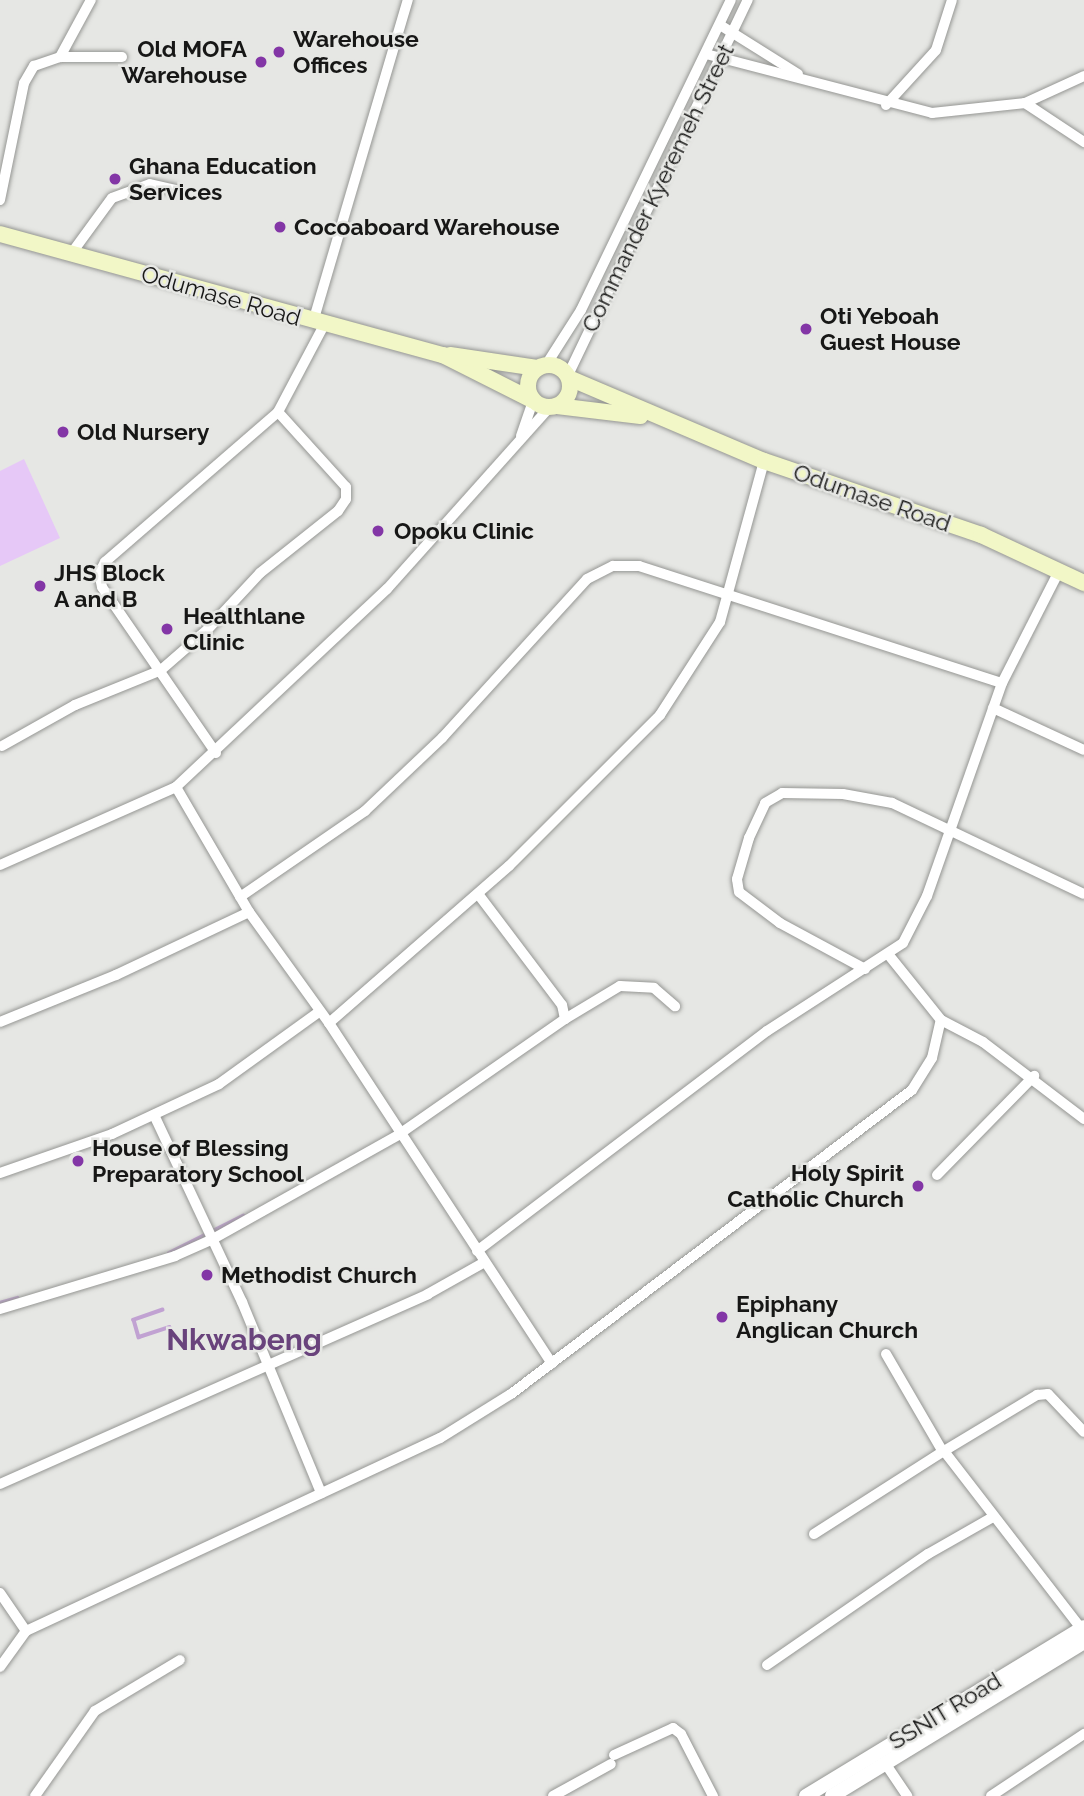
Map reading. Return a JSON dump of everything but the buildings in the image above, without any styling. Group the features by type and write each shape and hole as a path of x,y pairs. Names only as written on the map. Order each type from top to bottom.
{"main road":[{"name":"Odumase Road","path":"0,234 318,324 443,355 542,366 656,419 764,461 981,536 1084,583"},
{"name":"Odumase Road","path":"443,355 543,404 656,419"},
{"path":"542,366 527,387 543,404 569,394 568,376"}],"street":[{"path":"60,57 91,0"},
{"path":"216,753 102,587 99,573 106,562 278,412 318,324 408,0"},
{"name":"Commander Kyeremeh Street","path":"542,366 581,310 731,0"},
{"name":"Commander Kyeremeh Street","path":"568,376 722,60 748,0"},
{"path":"886,104 936,50 952,0"},
{"path":"720,24 803,78"},
{"path":"706,54 803,78 886,104 932,113 1025,103 1084,76"},
{"path":"0,200 24,83 34,65 60,57 122,57"},
{"path":"1025,103 1084,142"},
{"path":"71,254 112,198 150,184 175,190"},
{"path":"521,436 543,404"},
{"path":"0,865 176,787 216,753 414,561 521,436 543,404"},
{"path":"2,746 43,720 161,670 208,629 260,573 327,522 346,499 348,492 338,476 278,412"},
{"path":"329,1023 478,894 660,715 698,662 730,594 764,461"},
{"path":"240,897 365,811 442,738 587,579 613,566 639,566 1002,683"},
{"path":"477,1251 767,1031 903,943 914,926 1002,683 1059,571"},
{"path":"993,708 1084,750"},
{"path":"176,787 249,912 329,1023 398,1135 552,1364"},
{"path":"865,969 780,923 739,892 741,862 765,803 795,792 843,794 892,803 950,827 1084,894"},
{"path":"478,894 562,1005 565,1019"},
{"path":"0,1022 116,975 249,912"},
{"path":"888,954 941,1020 983,1042 1034,1076 1084,1119"},
{"path":"1,1305 175,1256 213,1239 398,1135 565,1019 620,986 639,984 654,988 675,1006"},
{"path":"0,1173 112,1134 219,1084 319,1012"},
{"path":"0,1667 26,1630 440,1438 552,1364 912,1090 932,1058 941,1020"},
{"path":"937,1175 1034,1076"},
{"path":"154,1115 213,1239 321,1493"},
{"path":"0,1483 428,1294 483,1263"},
{"path":"886,1354 944,1452 991,1518 1083,1632"},
{"path":"814,1534 1037,1395 1048,1394 1084,1432"},
{"path":"767,1665 928,1554 991,1518"},
{"path":"0,1593 26,1630"},
{"name":"SSNIT Road","path":"832,1796 1083,1632"},
{"path":"35,1796 95,1711 117,1694 180,1660"},
{"name":"SSNIT Road","path":"806,1796 1031,1666"},
{"path":"553,1796 612,1760 673,1728 681,1734 713,1796"},
{"path":"991,1796 1084,1734"},
{"path":"885,1763 907,1796"}],"shaded area":[{"path":"24,459 60,538 0,566 0,471"}],"waterway":[{"path":"169,1253 243,1216"},
{"path":"0,1303 17,1298"},
{"path":"163,1310 134,1320 139,1337 169,1327"}],"place":[{"name":"Warehouse Offices","path":"279,52"},
{"name":"Old MOFA Warehouse","path":"261,62"},
{"name":"Ghana Education Services","path":"115,179"},
{"name":"Cocoaboard Warehouse","path":"280,227"},
{"name":"Oti Yeboah Guest House","path":"806,329"},
{"name":"Old Nursery","path":"63,432"},
{"name":"Opoku Clinic","path":"378,531"},
{"name":"JHS Block A and B","path":"40,586"},
{"name":"Healthlane Clinic","path":"167,629"},
{"name":"House of Blessing Preparatory School","path":"78,1161"},
{"name":"Holy Spirit Catholic Church","path":"918,1186"},
{"name":"Methodist Church","path":"207,1275"},
{"name":"Epiphany Anglican Church","path":"722,1317"}],"district":[{"name":"Nkwabeng","path":"244,1340"}]}
